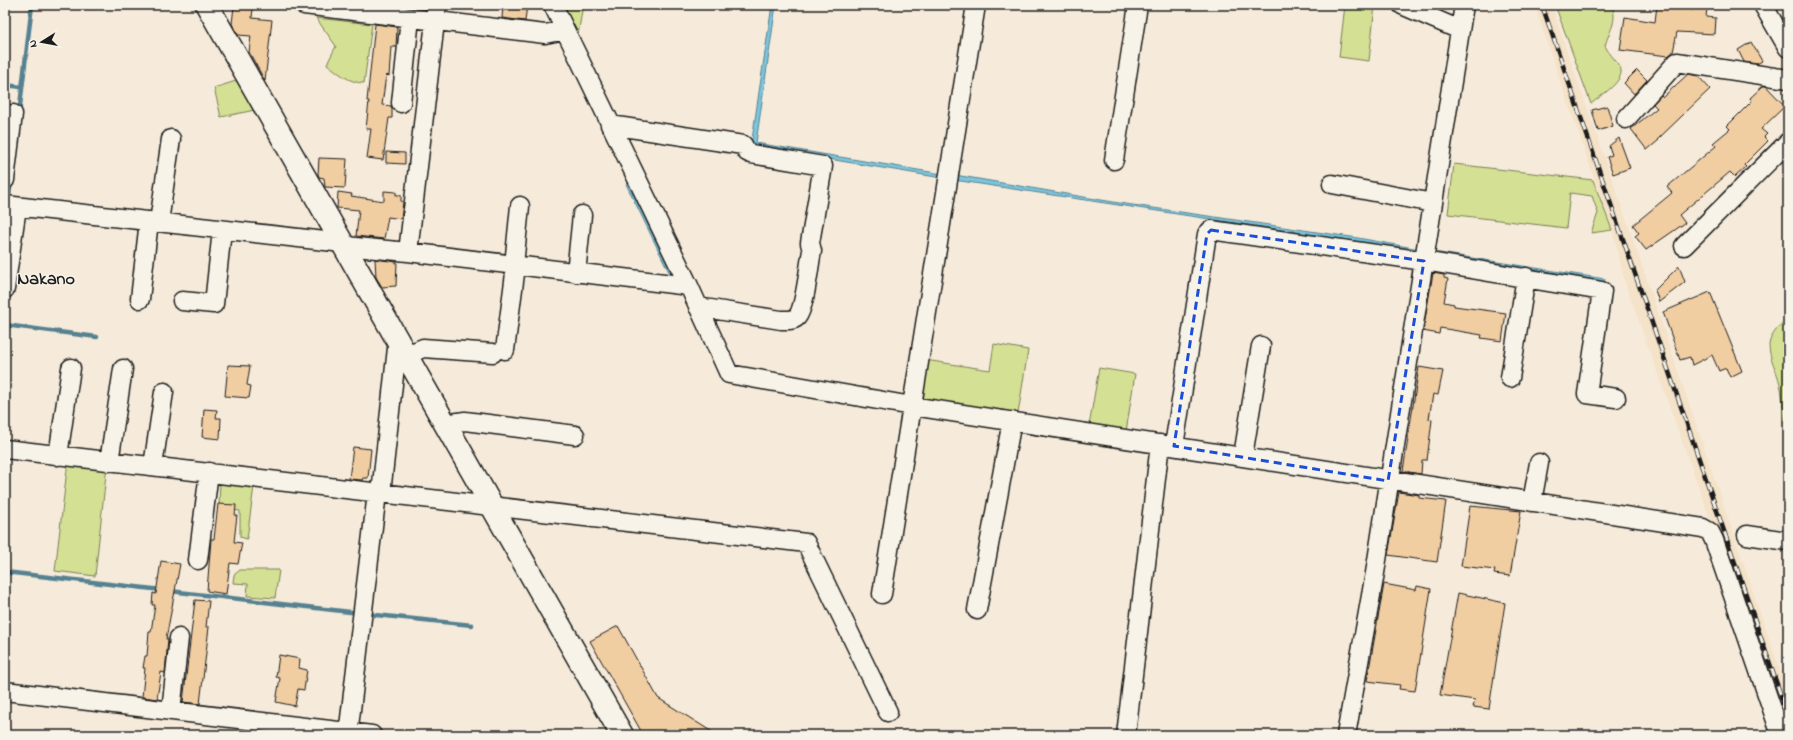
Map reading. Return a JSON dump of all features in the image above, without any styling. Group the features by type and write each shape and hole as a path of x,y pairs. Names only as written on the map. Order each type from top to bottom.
{"street":[{"path":"207,5 403,347 491,506 622,735"},
{"path":"312,5 410,18 436,13 545,34 565,30"},
{"path":"553,5 689,286 729,374 912,406 1243,456 1388,481 1703,528 1710,532 1782,735"},
{"path":"882,594 976,5"},
{"path":"1114,160 1138,5"},
{"path":"1402,5 1460,30"},
{"path":"1346,735 1375,573 1388,481 1464,5"},
{"path":"1763,5 1788,48"},
{"path":"408,252 436,13"},
{"path":"401,103 410,18"},
{"path":"1626,119 1677,62 1788,79"},
{"path":"5,180 13,114"},
{"path":"610,125 743,145 747,152 751,154 823,166 810,243 812,251 802,307 796,317 789,320 781,320 698,307"},
{"path":"140,299 170,139"},
{"path":"1684,246 1788,142"},
{"path":"1332,184 1433,203"},
{"path":"5,289 11,206 689,286"},
{"path":"403,347 499,351 515,265 520,206"},
{"path":"576,273 582,215"},
{"path":"182,300 214,304 222,230"},
{"path":"1126,735 1167,445 1207,234 1211,230 1526,277 1602,292 1587,394 1616,398"},
{"path":"1510,378 1526,277"},
{"path":"1243,456 1261,346"},
{"path":"348,734 379,493 403,347"},
{"path":"58,456 71,368"},
{"path":"109,462 123,369"},
{"path":"153,466 164,392"},
{"path":"445,424 465,421 575,435"},
{"path":"977,610 1012,421"},
{"path":"5,449 806,543 888,712"},
{"path":"1532,502 1539,463"},
{"path":"198,560 209,472"},
{"path":"1747,534 1788,541"},
{"path":"171,711 179,638"},
{"path":"5,691 348,734 372,735"}],"highlighted area":[{"path":"1211,230 1424,261 1388,481 1174,446 1207,234"}],"shaded area":[{"path":"1534,5 1551,5 1623,210 1788,694 1788,735 1626,286 1612,230"}],"green space":[{"path":"564,5 583,5 578,35"},
{"path":"1345,5 1375,5 1369,61 1339,57"},
{"path":"1555,5 1612,5 1614,17 1605,46 1620,67 1620,77 1612,87 1591,104"},
{"path":"316,18 372,24 364,83 359,83 349,79 327,64 336,46"},
{"path":"239,80 255,110 221,117 214,88"},
{"path":"1454,164 1593,180 1612,230 1591,233 1598,213 1592,196 1570,193 1566,228 1448,214"},
{"path":"1788,316 1788,433 1780,384 1770,355 1769,345 1774,333"},
{"path":"994,344 1028,350 1018,414 919,398 925,360 990,370"},
{"path":"1099,368 1135,374 1126,432 1089,426"},
{"path":"68,461 107,465 95,576 55,571"},
{"path":"220,481 254,486 247,539 240,537 240,511 219,508"},
{"path":"240,570 279,570 275,598 247,596 248,584 233,583 234,575"}],"water":[{"path":"772,5 776,5 756,143 942,174 942,178 751,146"},
{"path":"955,175 1119,203 1358,238 1419,249 1417,253 1354,241 954,180"},
{"path":"629,183 675,277 672,278 626,184"},
{"path":"1434,252 1605,279 1604,283 1433,256"}],"building":[{"path":"503,5 527,5 525,21 502,18"},
{"path":"1657,5 1693,10 1693,7 1707,8 1706,17 1716,18 1715,34 1677,32 1673,52 1668,56 1620,50 1625,17 1655,22"},
{"path":"234,6 253,8 252,18 272,20 265,81 249,52 251,36 238,35 232,24"},
{"path":"375,24 397,27 396,47 391,47 389,76 386,75 382,105 391,106 392,109 392,118 389,118 383,160 367,158 371,129 366,129 369,101 367,101"},
{"path":"1751,42 1762,61 1757,64 1744,62 1738,50"},
{"path":"1637,70 1647,80 1634,94 1624,83"},
{"path":"1688,74 1698,76 1710,89 1647,150 1631,129 1657,108 1653,104 1661,95 1663,97"},
{"path":"1763,86 1766,86 1785,106 1761,129 1767,134 1764,137 1768,141 1744,165 1746,167 1735,177 1730,172 1679,215 1685,223 1646,250 1635,236 1639,233 1633,225 1672,193 1667,187 1716,146 1713,143 1730,129 1727,126 1752,101 1750,98"},
{"path":"1607,106 1613,126 1598,131 1592,110"},
{"path":"1619,138 1630,168 1613,174 1607,157 1612,155 1609,146"},
{"path":"386,152 405,153 405,164 386,163"},
{"path":"319,158 347,159 345,188 325,187 324,178 319,177 318,174"},
{"path":"384,191 396,192 396,195 401,195 401,201 403,202 401,219 388,217 384,239 356,236 359,210 337,208 338,192 352,194 351,196 384,201"},
{"path":"375,259 397,262 396,286 382,287 376,277"},
{"path":"1679,266 1685,282 1659,302 1655,290"},
{"path":"1433,273 1444,275 1444,278 1448,279 1444,302 1454,304 1454,306 1506,313 1502,341 1481,338 1482,335 1440,328 1439,334 1423,331"},
{"path":"1710,292 1742,371 1730,377 1726,368 1719,371 1712,355 1692,365 1690,357 1680,360 1663,312"},
{"path":"228,365 250,366 247,385 251,386 249,398 225,396"},
{"path":"1419,367 1443,371 1438,395 1433,394 1429,419 1432,420 1427,460 1422,460 1421,474 1403,471"},
{"path":"204,409 217,410 216,418 221,418 220,439 202,437"},
{"path":"353,447 371,449 368,478 363,478 362,480 349,479"},
{"path":"1399,492 1419,495 1419,498 1446,501 1437,562 1388,555"},
{"path":"218,504 236,505 235,516 237,515 234,542 242,543 238,564 230,563 226,594 207,591 211,539 214,539"},
{"path":"1470,506 1521,511 1510,576 1494,574 1495,570 1461,566"},
{"path":"161,561 180,564 166,639 168,639 165,673 161,672 157,699 142,697 145,668 143,668 145,656 147,656 149,632 151,632 155,605 152,605 153,593 156,594"},
{"path":"1384,584 1416,590 1417,586 1431,589 1415,691 1399,689 1400,685 1367,681"},
{"path":"1458,593 1505,603 1489,709 1473,707 1475,700 1440,695"},
{"path":"195,600 209,601 206,627 209,627 200,704 183,702"},
{"path":"618,626 658,698 717,735 648,735 641,731 590,641"},
{"path":"279,655 300,659 299,668 307,670 304,690 298,689 295,706 276,702 280,678 276,677"}],"waterway":[{"path":"19,114 32,5"},
{"path":"5,85 22,87"},
{"path":"8,202 11,181"},
{"path":"5,325 97,337"},
{"path":"5,572 162,590"},
{"path":"170,591 359,613"},
{"path":"366,614 472,625"}],"railway":[{"path":"1542,5 1788,716"}],"district":[{"name":"Nakano","path":"46,280"}]}
